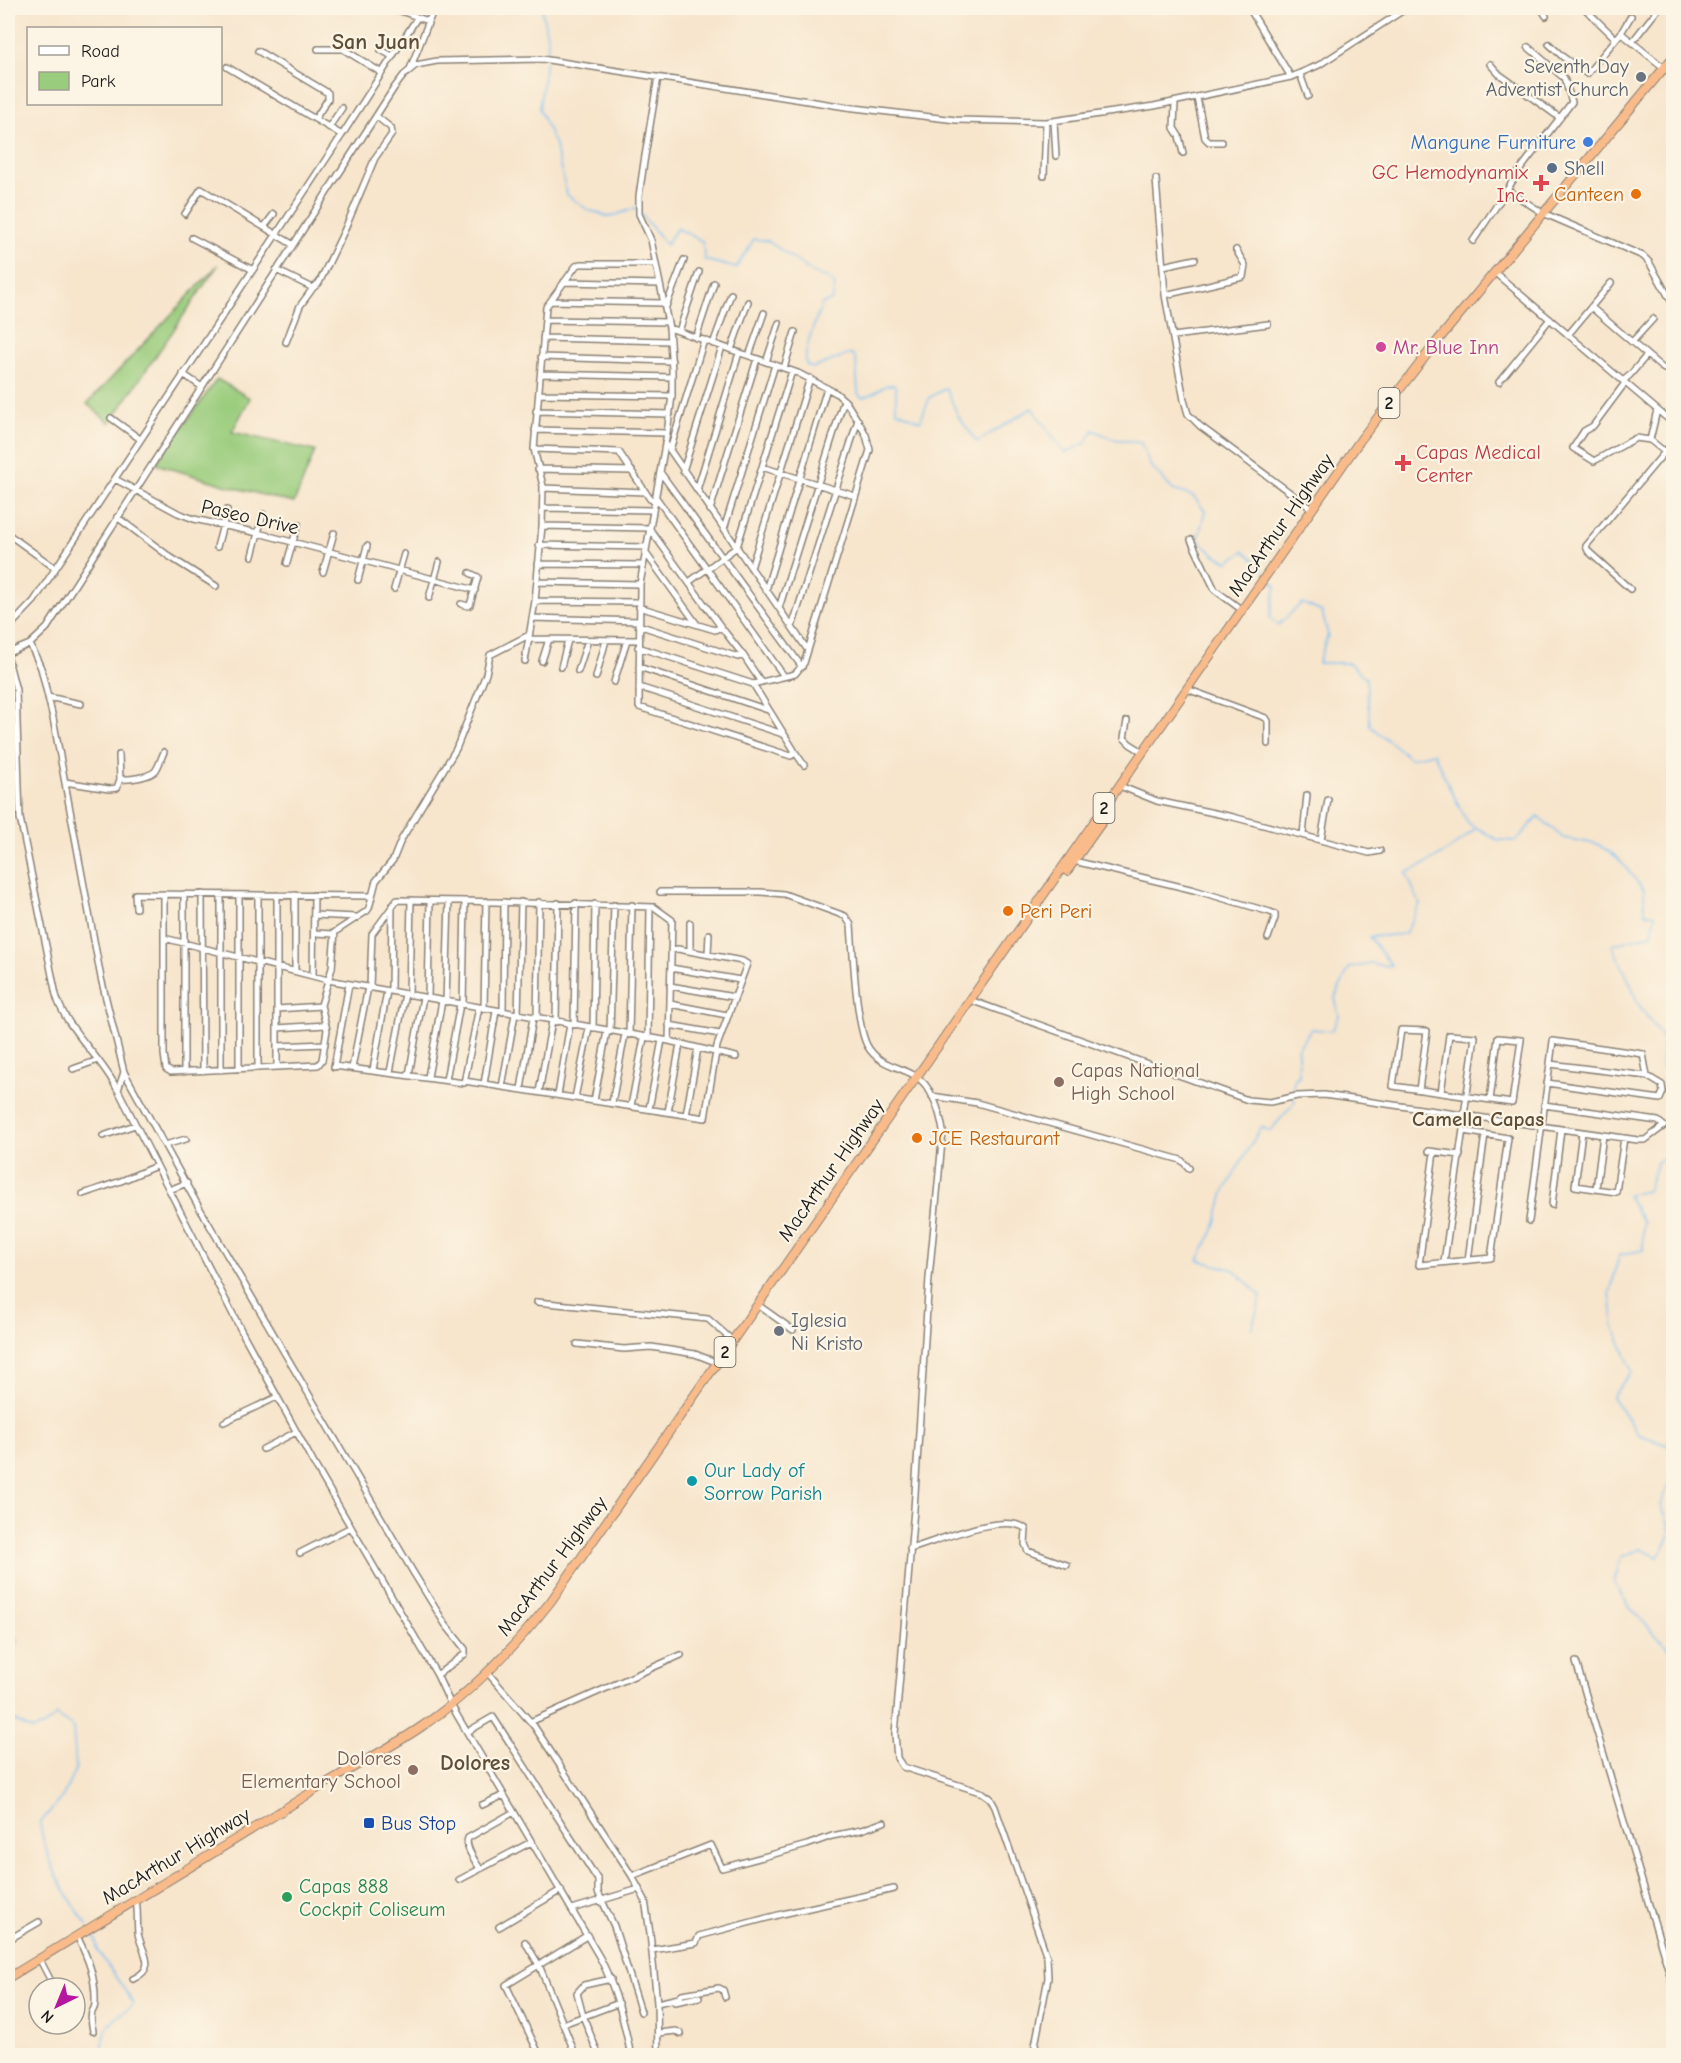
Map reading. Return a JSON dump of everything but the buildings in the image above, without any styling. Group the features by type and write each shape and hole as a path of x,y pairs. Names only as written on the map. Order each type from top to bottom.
{"highway":[{"name":"MacArthur Highway","path":"8,1978 328,1781 387,1748 451,1705 527,1632 718,1363 1375,420 1494,272 1674,56"},
{"path":"1047,891 1062,878 1104,819 1108,802"}],"street":[{"path":"393,8 428,21"},
{"path":"410,70 434,8"},
{"path":"1249,8 1292,77"},
{"path":"8,653 30,644 39,637 52,620 376,116 404,75 416,66 437,61 542,59 846,107 956,120 1046,122 1197,98 1292,77 1327,60 1395,11 1407,8"},
{"path":"1541,8 1546,16"},
{"path":"1584,8 1616,39"},
{"path":"1632,42 1659,8"},
{"path":"1549,44 1587,74 1621,33 1631,16"},
{"path":"8,634 18,617 31,606 417,18"},
{"path":"1621,33 1674,76"},
{"path":"1473,241 1515,177 1572,102 1566,81 1528,47"},
{"path":"318,49 343,49 382,73"},
{"path":"381,50 392,56"},
{"path":"258,51 328,93 328,99 315,119"},
{"path":"1490,64 1499,74 1560,118"},
{"path":"227,68 342,135"},
{"path":"1300,74 1308,96"},
{"path":"640,716 638,643 640,584 672,396 672,361 665,306 651,240 639,214 639,196 658,77"},
{"path":"1197,98 1204,138 1209,142 1222,142"},
{"path":"1175,102 1174,128 1184,153"},
{"path":"329,127 342,108"},
{"path":"286,342 300,306 319,283 375,158 392,134 391,128 376,116"},
{"path":"1054,121 1056,156"},
{"path":"1044,176 1046,122"},
{"path":"1156,179 1165,295 1188,414 1245,462 1312,509"},
{"path":"185,214 201,189 292,244"},
{"path":"1508,190 1543,213 1644,256 1674,306"},
{"path":"264,227 274,214"},
{"path":"192,238 253,270"},
{"path":"1165,295 1243,277 1245,265 1236,250"},
{"path":"1163,266 1196,259"},
{"path":"665,306 684,260"},
{"path":"525,661 535,601 542,526 543,488 534,449 546,307 576,266 584,263 656,264"},
{"path":"276,270 313,288"},
{"path":"679,331 699,272"},
{"path":"1494,272 1674,424"},
{"path":"564,282 660,284"},
{"path":"696,338 714,283"},
{"path":"1568,335 1611,283"},
{"path":"713,344 730,294"},
{"path":"551,301 665,306"},
{"path":"731,350 748,302"},
{"path":"1591,307 1664,369 1674,367"},
{"path":"749,356 764,313"},
{"path":"1499,382 1550,319"},
{"path":"1632,342 1653,319"},
{"path":"164,894 164,1054 166,1069 171,1072 184,1072 318,1065 322,1060 327,1030 321,1006 332,968 337,929 367,912 376,881 393,860 401,840 456,749 486,674 490,655 529,637 568,640 627,640 753,684 795,674 802,667 870,450 866,435 844,400 810,378 696,338 668,325 545,320"},
{"path":"766,362 779,323"},
{"path":"1173,336 1268,324"},
{"path":"784,368 795,332"},
{"path":"543,338 670,341"},
{"path":"670,450 704,340"},
{"path":"683,471 722,347"},
{"path":"697,490 739,352"},
{"path":"1647,355 1624,382 1593,426 1584,431 1573,448 1590,460 1597,461 1633,439 1650,440 1665,452"},
{"path":"541,357 672,361"},
{"path":"711,510 757,359"},
{"path":"724,529 775,365"},
{"path":"689,582 737,547 792,371"},
{"path":"183,374 202,387"},
{"path":"541,374 672,377"},
{"path":"751,568 810,378"},
{"path":"766,590 827,388"},
{"path":"539,393 672,396"},
{"path":"779,608 844,400"},
{"path":"1650,440 1657,410"},
{"path":"536,411 670,414"},
{"path":"111,418 140,439"},
{"path":"792,627 858,420"},
{"path":"535,430 667,433"},
{"path":"1629,590 1588,551 1586,546 1674,441"},
{"path":"665,443 807,649"},
{"path":"534,449 620,452 650,499 654,498 784,676"},
{"path":"762,467 855,496"},
{"path":"538,469 632,471"},
{"path":"660,472 802,667"},
{"name":"Paseo Drive","path":"115,479 184,516 475,590"},
{"path":"543,488 645,492"},
{"path":"543,508 652,510"},
{"path":"217,547 227,510"},
{"path":"252,556 263,514"},
{"path":"117,517 170,558 216,586"},
{"path":"288,562 298,524"},
{"path":"542,526 649,528"},
{"path":"649,528 761,682"},
{"path":"322,572 334,533"},
{"path":"8,534 55,568"},
{"path":"1191,540 1215,590 1242,609"},
{"path":"539,545 646,550"},
{"path":"358,580 368,546"},
{"path":"646,550 697,624"},
{"path":"394,589 404,554"},
{"path":"429,598 439,562"},
{"path":"538,564 642,565"},
{"path":"461,604 469,606 475,590 478,577 470,573"},
{"path":"537,582 640,584"},
{"path":"535,601 639,605 716,630 722,627"},
{"path":"532,618 639,623 738,657 743,655"},
{"path":"542,661 549,639"},
{"path":"561,667 568,640"},
{"path":"578,671 588,640"},
{"path":"596,676 606,640"},
{"path":"614,682 627,640"},
{"path":"30,644 41,668 48,697 97,956 124,1072 413,1572 445,1624 465,1649 465,1654 437,1675"},
{"path":"8,659 16,690 20,818 60,1006 69,1022 111,1074 156,1166 296,1432 437,1675 451,1705 588,1935 611,1979 631,2055"},
{"path":"639,667 768,710"},
{"path":"753,684 804,765"},
{"path":"639,687 784,735"},
{"path":"1187,689 1266,718 1268,744"},
{"path":"48,697 81,704"},
{"path":"639,707 787,755 793,756 795,752"},
{"path":"1127,721 1124,738 1143,752"},
{"path":"120,779 131,780 152,774 164,752"},
{"path":"65,782 114,789 119,786 119,755"},
{"path":"1120,786 1157,801 1217,813 1369,853 1380,851"},
{"path":"1303,835 1307,795"},
{"path":"1321,840 1328,800"},
{"path":"1074,861 1194,890 1270,912 1275,914 1275,918 1268,938"},
{"path":"660,892 784,894 845,916 851,924 862,1036 866,1045 878,1059 916,1077 932,1096 939,1111 943,1131 929,1278 914,1509 895,1734 897,1758 908,1770 983,1793 990,1797 995,1807 1047,1957 1048,1978 1032,2055"},
{"path":"136,908 135,894 372,896"},
{"path":"184,894 184,1072"},
{"path":"202,894 203,1071"},
{"path":"221,895 221,1070"},
{"path":"239,895 239,1069"},
{"path":"258,895 258,1068"},
{"path":"277,895 277,1067"},
{"path":"295,895 295,971"},
{"path":"314,895 314,976"},
{"path":"352,1068 369,987 372,934 397,900 576,903 650,907 663,912 672,920 669,1025 649,1109"},
{"path":"390,1072 407,994 411,900"},
{"path":"410,1075 425,998 430,901"},
{"path":"428,1077 444,1001 448,901"},
{"path":"446,1080 461,1004 465,901"},
{"path":"464,1081 481,1008 486,901"},
{"path":"484,1084 500,1011 504,902"},
{"path":"502,1086 517,1014 521,902"},
{"path":"520,1089 535,1018 539,902"},
{"path":"538,1092 554,1021 558,903"},
{"path":"558,1095 572,1025 576,903"},
{"path":"575,1098 591,1028 595,904"},
{"path":"594,1101 608,1031 614,905"},
{"path":"373,1070 389,991 392,906"},
{"path":"612,1103 627,1035 633,906"},
{"path":"631,1106 646,1038 650,907"},
{"path":"314,915 357,917"},
{"path":"690,924 690,951"},
{"path":"314,933 335,934"},
{"path":"708,954 709,934"},
{"path":"164,938 328,980 665,1041 736,1057"},
{"path":"349,984 334,1067 502,1086 705,1118 720,1034 746,967 745,962 690,951 671,950"},
{"path":"671,968 740,981"},
{"path":"670,986 734,997"},
{"path":"970,1000 1248,1100 1270,1102 1297,1096 1324,1095 1645,1140 1664,1125 1658,1121 1544,1105"},
{"path":"670,1004 727,1015"},
{"path":"277,1009 321,1006"},
{"path":"277,1028 326,1025"},
{"path":"669,1025 720,1034"},
{"path":"1419,1090 1427,1031 1401,1030 1393,1086 1419,1090 1466,1096 1490,1100 1512,1103 1521,1040 1498,1038 1490,1100"},
{"path":"1441,1093 1449,1035 1475,1037 1444,1262"},
{"path":"1529,1221 1553,1041 1643,1054 1647,1076"},
{"path":"277,1046 325,1044"},
{"path":"668,1112 680,1044"},
{"path":"686,1115 698,1048"},
{"path":"73,1069 98,1060"},
{"path":"1547,1083 1660,1099 1663,1092 1662,1085 1647,1076 1550,1064"},
{"path":"118,1090 124,1072"},
{"path":"932,1096 978,1103 1181,1160 1189,1168"},
{"path":"103,1136 135,1125"},
{"path":"1552,1205 1561,1129"},
{"path":"1460,1155 1432,1152 1419,1265 1491,1258 1492,1256 1507,1137 1463,1131"},
{"path":"1582,1132 1575,1186 1616,1192 1624,1138"},
{"path":"1468,1260 1485,1134"},
{"path":"1596,1189 1603,1135"},
{"path":"165,1145 186,1139"},
{"path":"83,1194 156,1166"},
{"path":"170,1190 187,1183"},
{"path":"537,1302 708,1319 733,1341"},
{"path":"758,1305 793,1330"},
{"path":"577,1344 624,1350 651,1347 695,1354 718,1363"},
{"path":"224,1422 277,1397"},
{"path":"263,1449 296,1432"},
{"path":"910,1549 972,1530 1008,1523 1022,1525 1026,1529 1028,1532 1025,1544 1028,1551 1067,1565"},
{"path":"300,1553 351,1527"},
{"path":"530,1722 681,1655"},
{"path":"1576,1662 1674,1988"},
{"path":"487,1672 530,1722 639,1888 646,1904 652,1950 658,2004 658,2055"},
{"path":"467,1732 490,1718 495,1719 597,1877 597,1889 614,1926 641,2012"},
{"path":"482,1805 504,1795"},
{"path":"480,1869 466,1841 514,1812"},
{"path":"632,1876 711,1845 722,1868 884,1822"},
{"path":"459,1880 531,1842"},
{"path":"572,1909 639,1888"},
{"path":"652,1950 696,1943 699,1936 894,1889"},
{"path":"500,1927 561,1890"},
{"path":"133,1979 140,1976 146,1969 147,1963 139,1939 136,1899"},
{"path":"8,1940 39,1922"},
{"path":"78,1935 94,1977 95,2004 91,2018 93,2031"},
{"path":"540,2055 506,1985 588,1935"},
{"path":"525,1942 539,1965 576,2055"},
{"path":"39,1958 48,1976"},
{"path":"597,2051 577,1998 580,1988 611,1979"},
{"path":"658,2004 699,1990 719,1988 723,1990 725,1997"},
{"path":"658,2004 699,1997"},
{"path":"563,2024 619,2003"},
{"path":"659,2033 678,2031 681,2034"},
{"path":"686,2055 695,2054"}],"green space":[{"path":"218,265 110,423 87,404"},
{"path":"217,379 250,398 232,432 315,451 294,503 156,464"}],"waterway":[{"path":"545,8 542,11 548,41 547,56"},
{"path":"546,61 539,109 555,145 567,195 588,210 610,217 636,208 637,210"},
{"path":"642,215 666,245 677,228 702,241 705,260 736,268 754,239 768,241 815,274 828,278 835,285 832,300 822,304 808,344 807,366 813,368 850,354 854,356 858,393 861,397 866,397 885,386 894,385 896,410 920,421 930,397 946,388 958,416 977,442 1032,408 1065,453 1086,443 1093,430 1113,439 1141,443 1150,465 1173,490 1193,496 1205,511 1198,539 1214,554 1228,562 1244,551 1264,571"},
{"path":"1269,577 1276,586 1270,618 1278,625 1302,603 1322,612 1328,635 1318,663 1349,663 1366,678 1370,726 1410,758 1434,753 1468,823 1498,840 1516,841 1538,816 1563,838 1597,844 1617,857 1644,890 1645,913 1655,915 1652,934 1612,945 1637,1002 1663,1039 1662,1068 1674,1072"},
{"path":"1293,1094 1294,1079 1299,1076 1298,1048 1311,1029 1332,1031 1339,1016 1335,998 1349,968 1370,964 1392,966 1369,937 1405,934 1420,904 1406,873 1443,854 1476,828"},
{"path":"1252,1328 1261,1296 1234,1270 1198,1260 1214,1230 1224,1192 1261,1127 1270,1131 1295,1102 1294,1098"},
{"path":"1674,1154 1657,1162 1647,1191 1627,1195 1643,1222 1643,1250 1619,1255 1610,1293 1614,1327 1632,1371 1612,1397 1638,1434 1670,1446 1672,1475 1661,1505 1670,1532 1667,1543 1658,1557 1641,1549 1621,1557 1614,1583 1630,1608 1674,1654"},
{"path":"8,1628 17,1640 9,1665 13,1686 8,1695"},
{"path":"8,1717 32,1730 44,1726 57,1715 73,1728 76,1768 63,1796 40,1823 46,1851 64,1889 87,1925"},
{"path":"91,1932 98,1951 134,2004 109,2025 103,2038 103,2056"}],"place":[{"name":"Seventh Day Adventist Church","path":"1641,77"},
{"name":"Mangune Furniture","path":"1588,142"},
{"name":"Shell","path":"1552,168"},
{"name":"GC Hemodynamix Inc.","path":"1541,183"},
{"name":"Canteen","path":"1636,194"},
{"name":"Mr. Blue Inn","path":"1381,347"},
{"name":"Capas Medical Center","path":"1403,463"},
{"name":"Peri Peri","path":"1008,911"},
{"name":"Capas National High School","path":"1059,1082"},
{"name":"JCE Restaurant","path":"917,1138"},
{"name":"Iglesia Ni Kristo","path":"779,1331"},
{"name":"Our Lady of Sorrow Parish","path":"692,1481"},
{"name":"Dolores Elementary School","path":"413,1770"},
{"name":"Bus Stop","path":"369,1823"},
{"name":"Capas 888 Cockpit Coliseum","path":"287,1897"}],"district":[{"name":"San Juan","path":"376,42"},
{"name":"Camella Capas","path":"1478,1119"},
{"name":"Dolores","path":"475,1763"}]}
